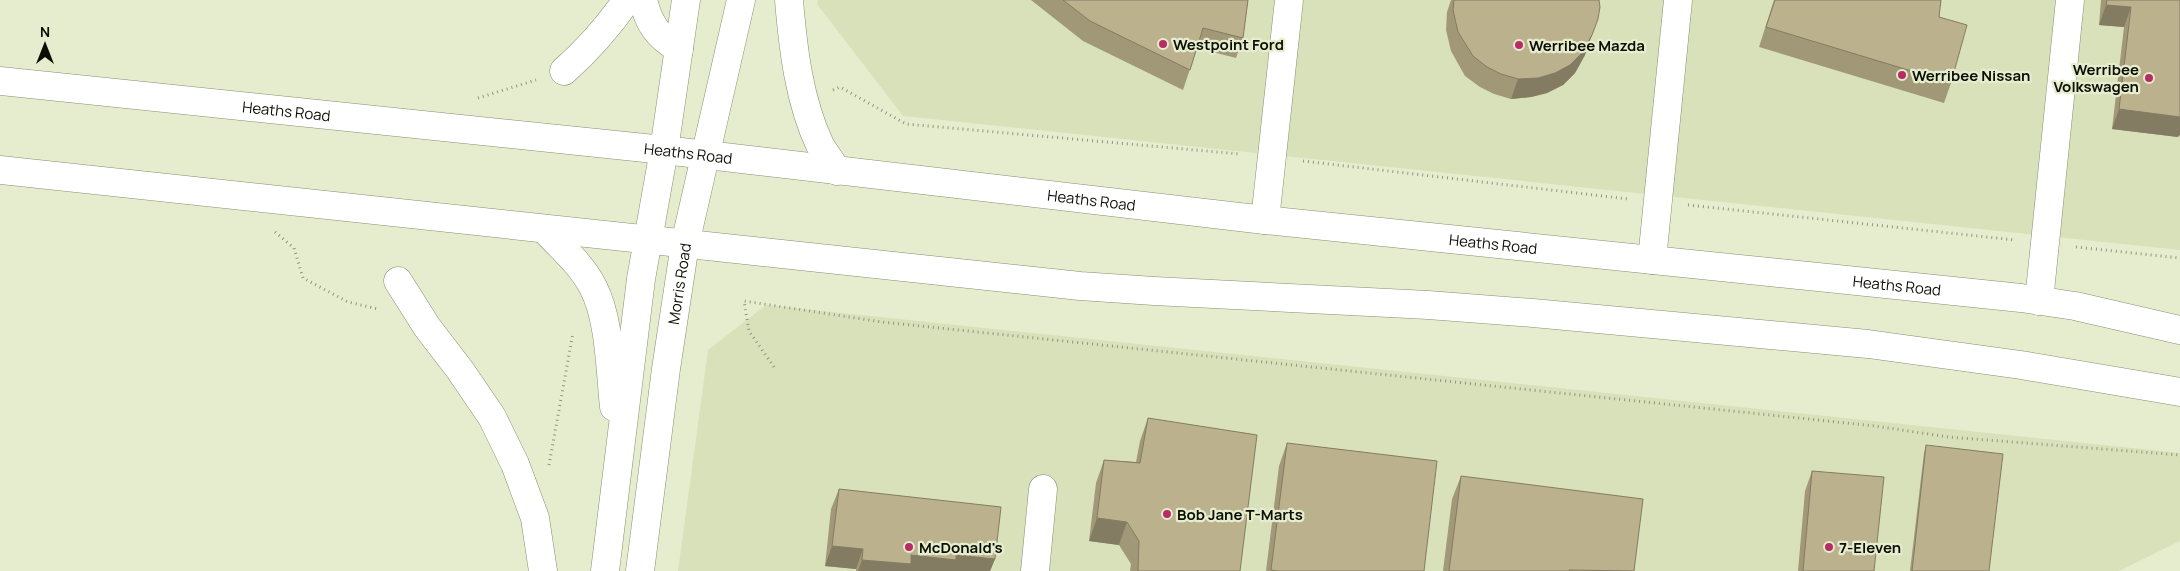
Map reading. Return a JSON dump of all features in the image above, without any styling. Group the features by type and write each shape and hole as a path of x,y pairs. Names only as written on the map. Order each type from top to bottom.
{"main road":[{"path":"564,70 588,50 604,33 627,0"},
{"path":"643,0 648,20 666,41 679,49"},
{"path":"605,571 647,239 664,150 686,0"},
{"name":"Morris Road","path":"640,571 666,368 685,244 707,155 741,0"},
{"path":"789,0 795,52 806,102 821,146 838,171"},
{"path":"1265,220 1288,0"},
{"path":"1652,260 1678,0"},
{"path":"2039,301 2070,0"},
{"name":"Heaths Road","path":"0,81 664,150 1265,220 2039,301 2075,306 2180,330"},
{"path":"0,170 1080,286 1495,310 1858,344 2021,365 2180,392"},
{"path":"544,228 575,262 593,287 605,324 619,453"},
{"path":"398,281 423,320 492,417 515,464 535,518 543,571"},
{"path":"1035,571 1043,489"}],"path":[{"path":"840,87 906,124 1271,157 1658,202 2180,258"},
{"path":"303,278 348,302 423,320"},
{"path":"774,367 749,331 744,301 882,322 1078,341 1875,426 1948,438 2180,455"},
{"path":"548,470 573,335 572,326"}],"shaded area":[{"path":"818,0 2180,0 2180,250 903,116 817,4"},
{"path":"766,305 2180,453 2180,541 2119,571 678,571 708,350"}],"building":[{"name":"Westpoint Ford","path":"1063,0 1248,0 1243,38 1203,28 1190,70 1090,21"},
{"name":"Werribee Mazda","path":"1454,0 1599,0 1600,7 1592,35 1582,53 1570,65 1555,73 1538,78 1518,79 1487,67 1473,56 1458,32 1453,10"},
{"name":"Werribee Nissan","path":"1775,0 1941,0 1939,17 1967,25 1951,83 1766,27"},
{"name":"Werribee Volkswagen","path":"2107,0 2180,0 2180,117 2119,109 2131,7 2106,5"},
{"name":"Bob Jane T-Marts","path":"1148,418 1257,435 1240,571 1138,571 1139,541 1127,522 1097,518 1104,460 1140,463"},
{"path":"1287,443 1437,461 1424,571 1271,570"},
{"path":"1926,445 2003,454 1989,571 1912,571"},
{"path":"1812,471 1884,477 1874,571 1803,571"},
{"path":"1461,476 1643,499 1634,571 1449,571"},
{"name":"McDonald's","path":"839,489 1001,507 995,559 956,555 956,560 911,555 911,564 862,560 863,549 832,546"}],"place":[{"name":"Westpoint Ford","path":"1163,44"},
{"name":"Werribee Mazda","path":"1519,45"},
{"name":"Werribee Nissan","path":"1902,75"},
{"name":"Werribee Volkswagen","path":"2149,78"},
{"name":"Bob Jane T-Marts","path":"1167,514"},
{"name":"McDonald's","path":"909,547"},
{"name":"7-Eleven","path":"1829,547"}]}
